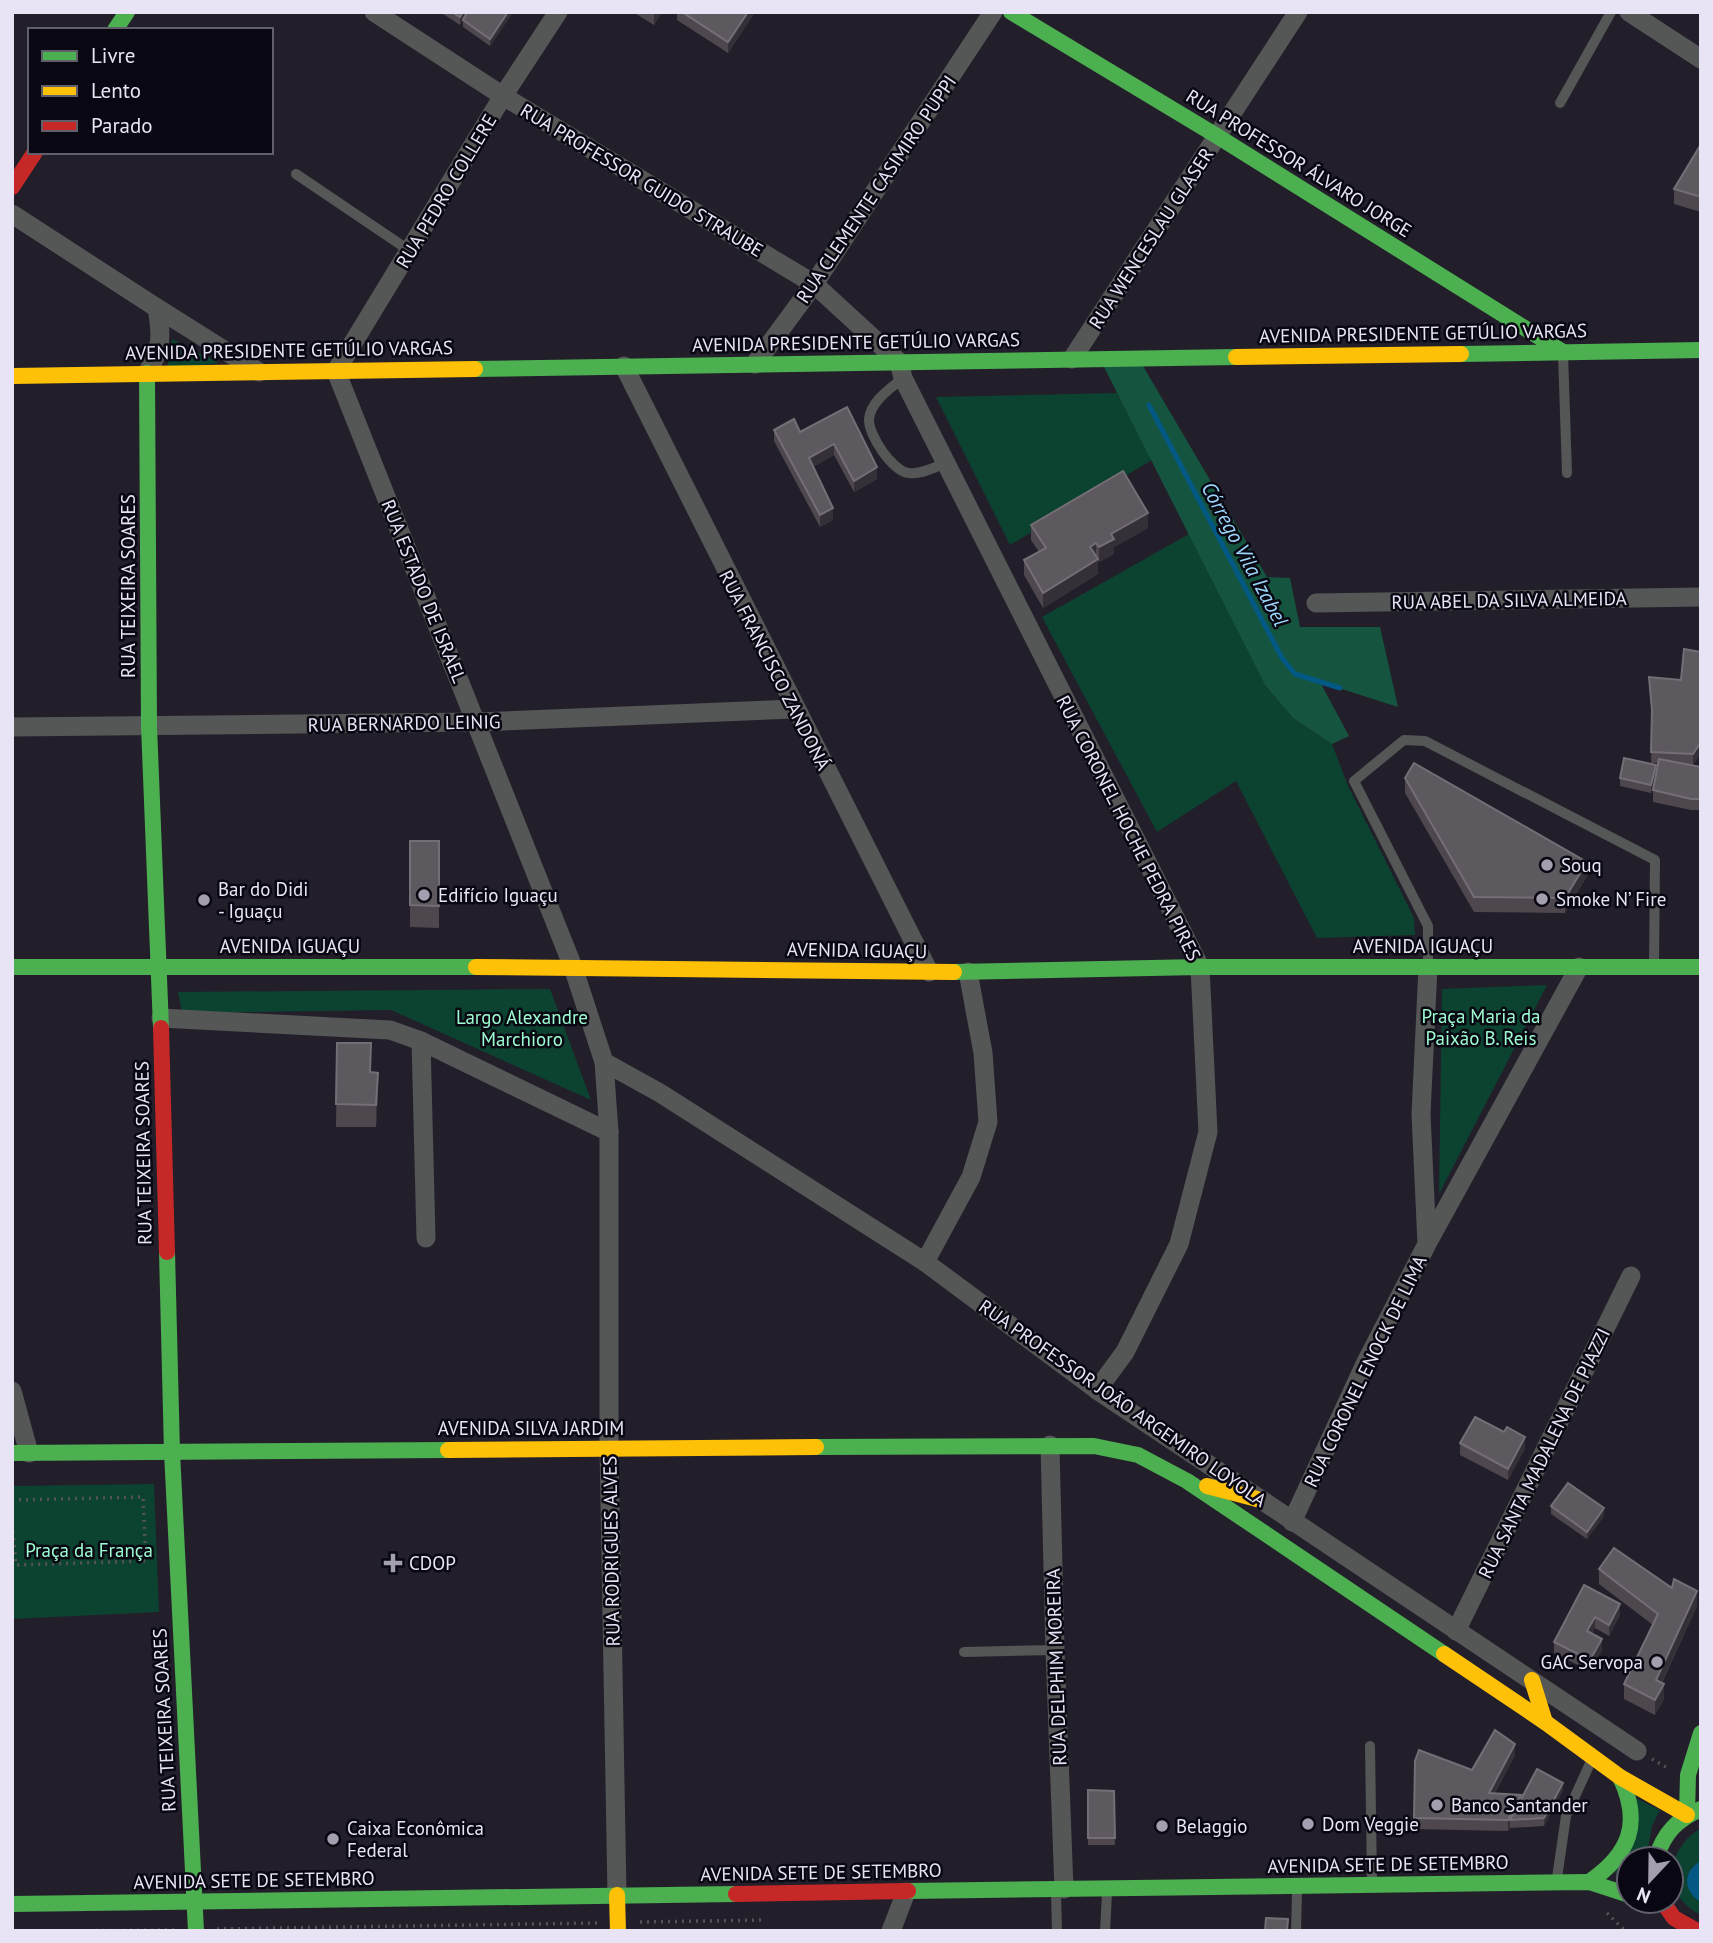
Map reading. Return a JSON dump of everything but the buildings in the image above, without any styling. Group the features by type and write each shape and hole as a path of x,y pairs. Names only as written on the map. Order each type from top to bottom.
{"main road":[{"path":"116,28 127,12"},
{"name":"RUA PROFESSOR ÁLVARO JORGE","path":"1011,12 1217,136 1563,352"},
{"path":"12,187 34,154"},
{"name":"AVENIDA PRESIDENTE GETÚLIO VARGAS","path":"12,376 755,364 901,370 1072,359 1701,350"},
{"name":"RUA TEIXEIRA SOARES","path":"148,373 149,726 159,967 172,1452 196,1931"},
{"name":"AVENIDA IGUAÇU","path":"12,967 573,967 929,972 1200,967 1701,967"},
{"name":"AVENIDA SILVA JARDIM","path":"21,1453 1050,1445"},
{"name":"RUA PROFESSOR JOÃO ARGEMIRO LOYOLA","path":"1050,1445 1094,1446 1138,1455 1187,1481 1545,1722 1592,1759 1658,1799 1694,1812"},
{"path":"1187,1481 1257,1499"},
{"path":"1532,1680 1545,1722"},
{"path":"1658,1799 1675,1789 1688,1775 1701,1733"},
{"path":"1662,1845 1667,1832 1694,1812 1688,1775"},
{"path":"1590,1882 1618,1859 1630,1834 1631,1804 1620,1777"},
{"name":"AVENIDA SETE DE SETEMBRO","path":"12,1904 1590,1882 1615,1890"},
{"name":"RUA RODRIGUES ALVES","path":"617,1895 618,1931"},
{"path":"1674,1924 1697,1931"}],"street":[{"name":"RUA PROFESSOR GUIDO STRAUBE","path":"374,12 503,96 814,284 901,370"},
{"name":"RUA PEDRO COLLERE","path":"336,370 503,96 558,12"},
{"name":"RUA CLEMENTE CASIMIRO PUPPI","path":"755,364 814,284 993,12"},
{"name":"RUA WENCESLAU GLASER","path":"1072,359 1298,12"},
{"path":"1629,12 1701,59"},
{"path":"12,214 259,372"},
{"path":"148,373 158,354 162,335 157,309"},
{"name":"RUA FRANCISCO ZANDONÁ","path":"624,366 929,972"},
{"name":"RUA ESTADO DE ISRAEL","path":"336,370 573,967"},
{"name":"RUA CORONEL HOCHE PEDRA PIRES","path":"901,370 1200,967 1208,1132 1179,1244 1125,1352 1097,1390"},
{"name":"RUA ABEL DA SILVA ALMEIDA","path":"1316,603 1701,597"},
{"name":"RUA BERNARDO LEINIG","path":"12,727 477,722 795,709"},
{"name":"RUA RODRIGUES ALVES","path":"573,967 604,1062 609,1132 609,1448 617,1895"},
{"name":"RUA CORONEL ENOCK DE LIMA","path":"1292,1522 1366,1362 1427,1244 1420,1114 1429,967"},
{"path":"1427,1244 1579,967"},
{"path":"925,1262 971,1177 988,1122 983,1053 968,972"},
{"path":"160,1018 390,1030 421,1041 609,1132"},
{"path":"421,1041 426,1238"},
{"name":"RUA PROFESSOR JOÃO ARGEMIRO LOYOLA","path":"604,1062 660,1093 925,1262 1097,1390 1637,1751"},
{"name":"RUA SANTA MADALENA DE PIAZZI","path":"1457,1631 1631,1276"},
{"path":"12,1391 21,1453"},
{"name":"RUA DELPHIM MOREIRA","path":"1050,1445 1060,1889"},
{"path":"891,1931 906,1892"}],"lane":[{"path":"1560,103 1611,12"},
{"path":"296,174 410,251"},
{"path":"1563,352 1567,473"},
{"path":"901,370 874,407 869,419 870,429 890,463 899,470 909,474 946,463"},
{"path":"1429,967 1428,926 1354,781 1404,740 1425,741 1655,860 1654,967"},
{"path":"964,1652 1055,1650"},
{"path":"1370,1746 1371,1885"},
{"path":"1557,1883 1566,1816 1592,1759"},
{"path":"1296,1931 1297,1886"},
{"path":"1057,1931 1060,1889"},
{"path":"1105,1931 1107,1889"}],"path":[{"path":"12,1500 143,1497 146,1561 16,1565 12,1522"},
{"path":"1600,1907 1625,1931"},
{"path":"223,1929 594,1923"},
{"path":"46,1931 172,1930"}],"green space":[{"path":"172,339 219,363 167,370"},
{"path":"1143,366 1267,577 1290,578 1300,627 1380,627 1398,707 1320,682 1349,736 1332,744 1293,718 1265,685 1104,367"},
{"path":"1117,393 1152,460 1010,545 936,397"},
{"path":"1189,534 1265,685 1293,718 1332,744 1348,786 1414,918 1415,935 1317,938 1236,781 1157,832 1042,617"},
{"name":"Praça Maria da Paixão B. Reis","path":"1547,985 1439,1194 1442,989"},
{"name":"Largo Alexandre Marchioro","path":"550,989 591,1100 391,1010 182,1013 178,992"},
{"name":"Praça da França","path":"154,1484 159,1612 12,1619 12,1486"},
{"path":"1635,1798 1660,1810 1652,1826 1649,1845 1622,1845"},
{"path":"1701,1828 1701,1915 1685,1903 1685,1845 1682,1845"}],"water":[{"path":"1701,1861 1701,1902 1691,1893 1687,1882 1690,1870"}],"waterway":[{"name":"Córrego Vila Izabel","path":"1149,405 1282,658 1295,674 1340,688"}],"traffic: fast":[{"path":"116,28 127,12"},
{"path":"1011,12 1217,136 1563,352"},
{"path":"1461,354 1701,350"},
{"path":"475,369 1236,357"},
{"path":"147,373 149,726 161,1028"},
{"path":"12,967 476,967"},
{"path":"954,972 1200,967 1701,967"},
{"path":"167,1252 172,1452 196,1931"},
{"path":"816,1447 1094,1446 1138,1455 1187,1481 1444,1654"},
{"path":"12,1453 448,1450"},
{"path":"1687,1815 1688,1775 1701,1733"},
{"path":"1589,1882 1614,1860 1623,1849 1628,1836 1630,1809 1620,1777"},
{"path":"1662,1845 1672,1828 1701,1809"},
{"path":"908,1891 1589,1882 1615,1890"},
{"path":"12,1904 736,1894"}],"traffic: slow":[{"path":"1236,357 1461,354"},
{"path":"12,376 475,369"},
{"path":"476,967 954,972"},
{"path":"448,1450 816,1447"},
{"path":"1207,1486 1257,1499"},
{"path":"1444,1654 1545,1722 1620,1777 1687,1815"},
{"path":"1532,1680 1545,1722"},
{"path":"617,1895 618,1931"}],"traffic: jam":[{"path":"12,187 34,154"},
{"path":"161,1028 167,1252"},
{"path":"736,1894 908,1891"},
{"path":"1672,1915 1697,1931"}],"place":[{"name":"Souq","path":"1547,865"},
{"name":"Edifício Iguaçu","path":"424,895"},
{"name":"Smoke N’ Fire","path":"1542,899"},
{"name":"Bar do Didi - Iguaçu","path":"204,900"},
{"name":"CDOP","path":"393,1563"},
{"name":"GAC Servopa","path":"1657,1662"},
{"name":"Banco Santander","path":"1437,1805"},
{"name":"Dom Veggie","path":"1308,1824"},
{"name":"Belaggio","path":"1162,1826"},
{"name":"Caixa Econômica Federal","path":"333,1839"}]}
